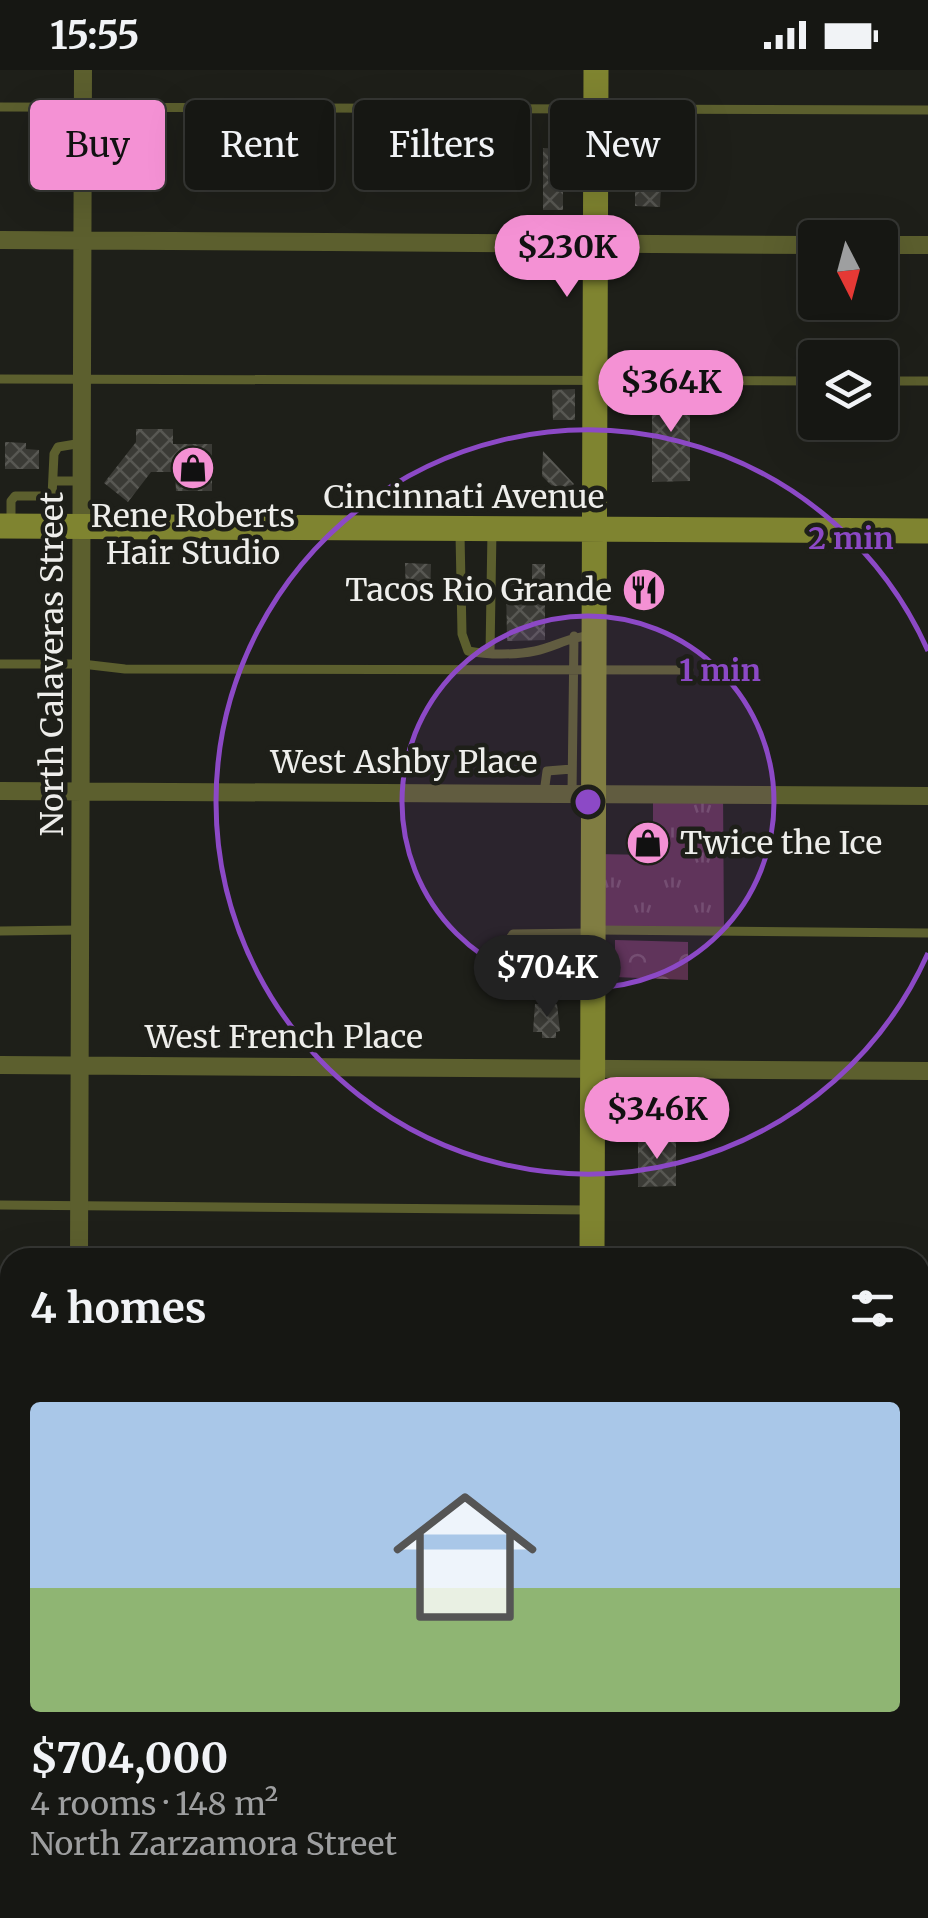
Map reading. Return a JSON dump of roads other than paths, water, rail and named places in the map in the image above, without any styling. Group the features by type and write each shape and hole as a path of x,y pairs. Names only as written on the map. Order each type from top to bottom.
{"street":[{"name":"North Calaveras Street","path":"83,70 83,100"},
{"path":"596,70 596,100"},
{"name":"North Calaveras Street","path":"79,1248 83,190"},
{"path":"592,1248 593,931 583,793 583,668 594,531 595,190"},
{"path":"0,240 798,245"},
{"path":"898,245 928,245"},
{"name":"Cincinnati Avenue","path":"6,526 928,531"},
{"name":"West Ashby Place","path":"0,791 928,796"},
{"name":"West French Place","path":"0,1065 928,1070"}],"lane":[{"path":"0,107 30,107"},
{"path":"165,107 550,109"},
{"path":"695,109 928,110"},
{"path":"0,379 798,381"},
{"path":"898,381 928,381"},
{"path":"52,526 54,454 58,447 82,444"},
{"path":"53,481 82,481"},
{"path":"6,526 15,496 52,496"},
{"path":"460,530 462,634 468,650 539,651 584,636"},
{"path":"490,653 492,530"},
{"path":"0,664 82,664 125,669 689,670"},
{"path":"583,668 572,769 583,793"},
{"path":"544,793 547,771 572,769"},
{"path":"0,931 80,930"},
{"path":"592,978 514,972 509,966 506,942 513,934 593,931 928,933"},
{"path":"0,1205 592,1210"}],"place":[{"name":"Rene Roberts Hair Studio","path":"193,468"},
{"name":"Tacos Rio Grande","path":"644,590"},
{"name":"Twice the Ice","path":"648,843"}]}
